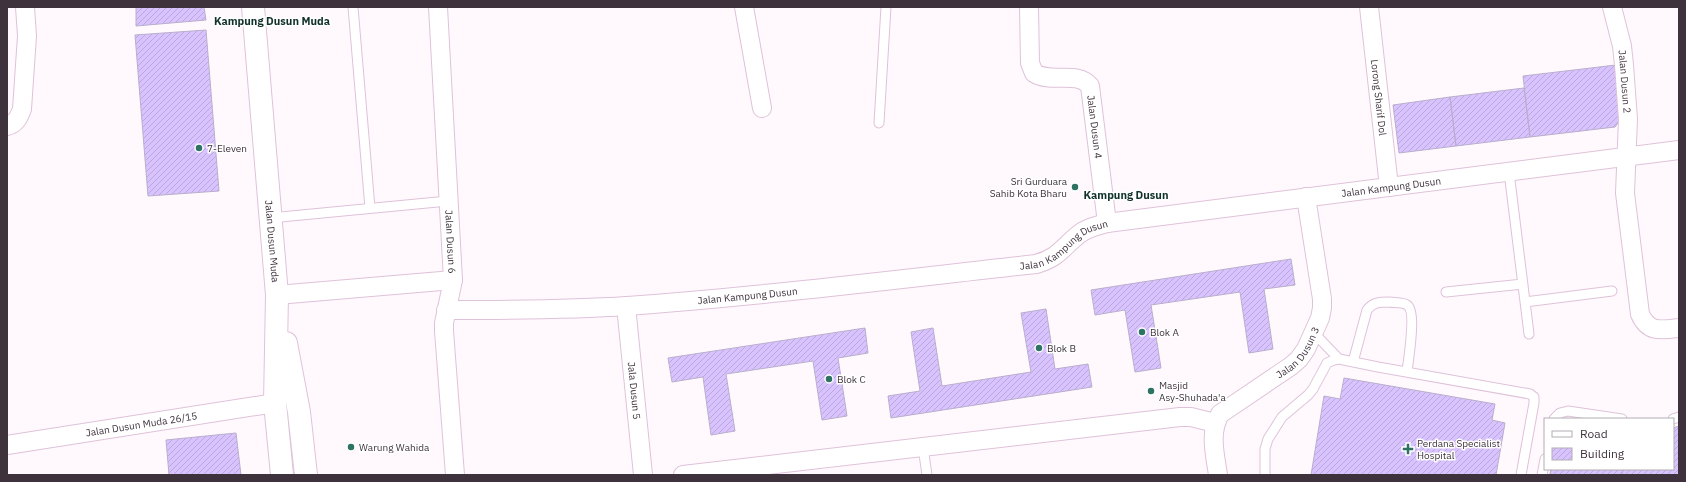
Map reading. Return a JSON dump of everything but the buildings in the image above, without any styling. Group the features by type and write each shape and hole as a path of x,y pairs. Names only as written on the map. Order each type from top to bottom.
{"main road":[{"name":"Jalan Dusun Muda","path":"253,7 276,295 275,403 282,475"},
{"path":"276,295 298,412 306,475"}],"street":[{"path":"7,126 11,125 19,118 22,109 27,36 25,7"},
{"name":"Jalan Dusun 6","path":"438,7 453,280 446,310 444,331 455,475"},
{"path":"744,7 762,108"},
{"name":"Jalan Dusun 4","path":"1029,7 1030,63 1034,74 1045,78 1082,79 1090,86 1107,223"},
{"name":"Lorong Sharif Dol","path":"1369,7 1389,187"},
{"name":"Jalan Dusun 2","path":"1612,7 1622,46 1624,65 1628,119 1625,193 1640,314 1643,322 1650,328 1658,330 1679,328"},
{"name":"Jalan Kampung Dusun","path":"446,310 538,310 626,306 728,298 1036,264 1049,261 1078,235 1091,227 1107,223 1679,150"},
{"name":"Jalan Dusun 3","path":"1215,423 1220,414 1299,359 1306,349 1320,318 1322,299 1306,198"},
{"path":"276,295 453,280"},
{"name":"Jala Dusun 5","path":"626,306 643,475"},
{"name":"Jalan Dusun Muda 26/15","path":"7,445 275,403"},
{"path":"683,475 1180,416 1192,417 1215,423 1214,441 1218,475"}],"lane":[{"path":"353,7 370,208"},
{"path":"879,124 886,7"},
{"path":"1509,172 1529,334"},
{"path":"270,218 448,201"},
{"path":"1446,292 1523,284"},
{"path":"1525,302 1612,291"},
{"path":"1353,362 1369,307 1380,302 1407,304 1412,312 1407,372"},
{"path":"1313,332 1339,359"},
{"path":"1266,475 1265,449 1268,439 1282,417 1310,392 1327,363 1339,359 1530,394 1534,397 1534,403 1521,475"},
{"path":"1555,418 1560,413 1568,411 1615,418"},
{"path":"923,447 927,475"},
{"path":"1542,475 1544,464"}],"place":[{"name":"7-Eleven","path":"199,148"},
{"name":"Sri Gurduara Sahib Kota Bharu","path":"1075,187"},
{"name":"Blok A","path":"1142,332"},
{"name":"Blok B","path":"1039,348"},
{"name":"Blok C","path":"829,379"},
{"name":"Masjid Asy-Shuhada'a","path":"1151,391"},
{"name":"Warung Wahida","path":"351,447"},
{"name":"Perdana Specialist Hospital","path":"1408,449"}],"district":[{"name":"Kampung Dusun Muda","path":"272,21"},
{"name":"Kampung Dusun","path":"1126,195"}]}
